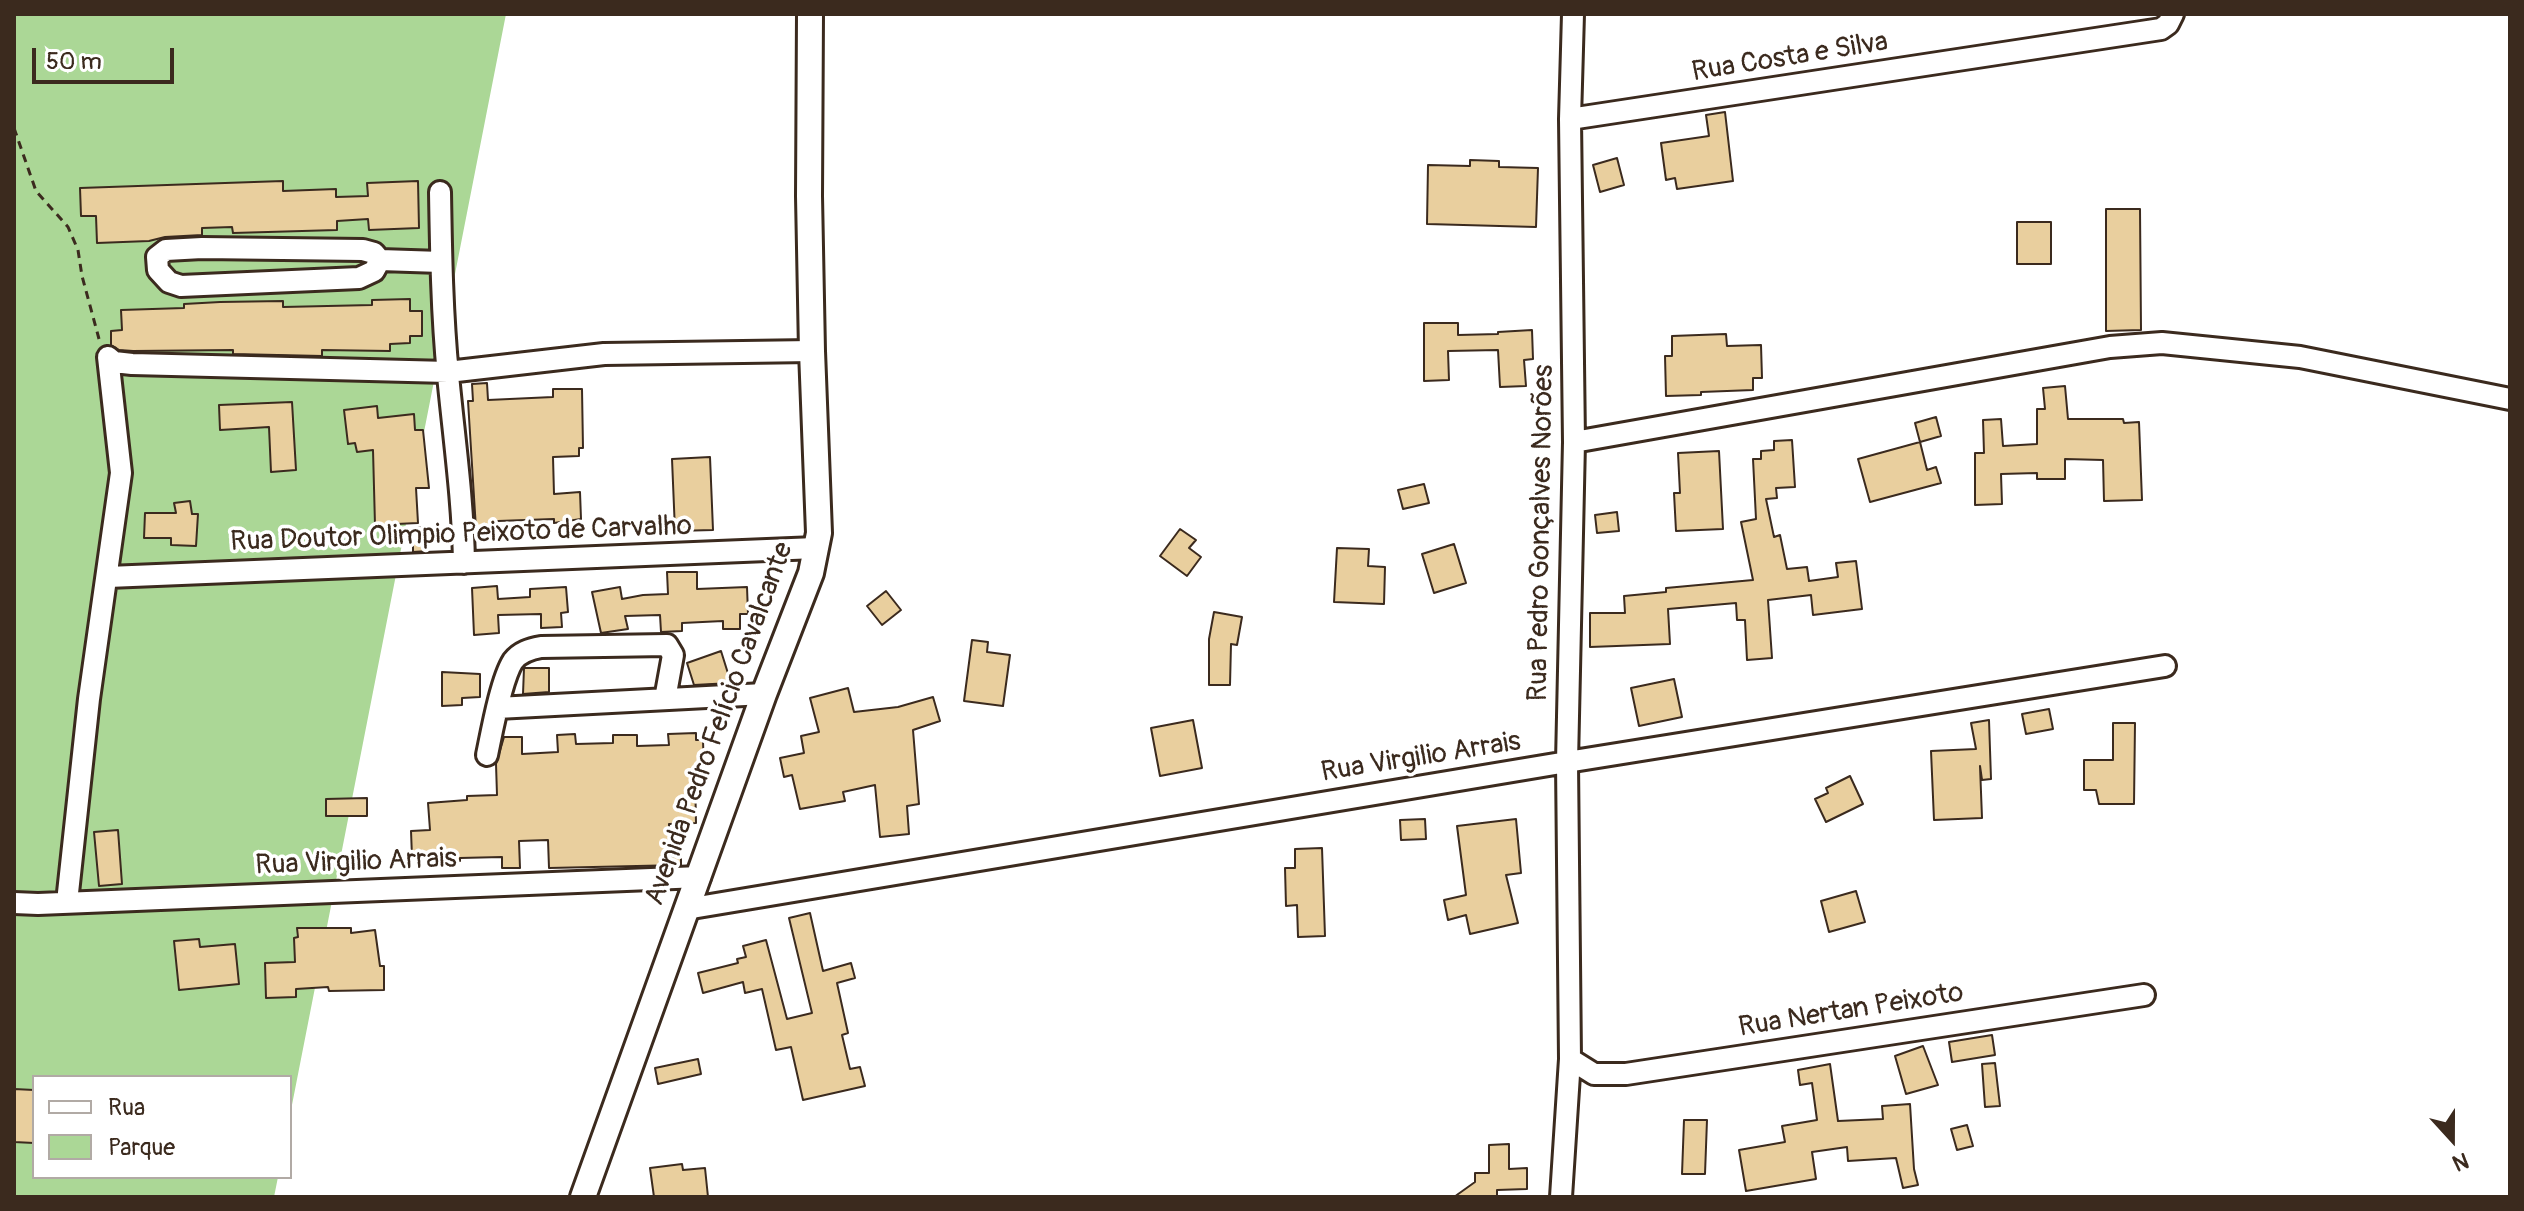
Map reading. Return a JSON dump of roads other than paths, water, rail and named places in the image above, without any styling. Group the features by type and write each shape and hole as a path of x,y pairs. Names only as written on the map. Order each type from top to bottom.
{"street":[{"name":"Avenida Pedro Felício Cavalcante","path":"583,1197 764,694 811,573 819,533 808,129 810,14"},
{"name":"Rua Pedro Gonçalves Norões","path":"1561,1197 1570,1059 1567,762 1574,442 1570,119 1573,14"},
{"name":"Rua Costa e Silva","path":"1570,119 2167,22"},
{"path":"440,192 448,372 463,507 464,563"},
{"path":"380,260 374,271 359,278 181,286 162,277 156,263 157,257 166,250 202,248 363,250 374,253 380,260 441,262"},
{"path":"1574,442 2110,347 2162,343 2300,357 2510,399"},
{"path":"67,902 89,699 121,473 108,357 114,362 132,364 448,372 604,354 812,351"},
{"name":"Rua Doutor Olimpio Peixoto de Carvalho","path":"108,577 816,548"},
{"path":"487,755 497,708 514,661 526,650 541,647 667,645 673,655 665,699"},
{"name":"Rua Virgilio Arrais","path":"686,909 2165,666"},
{"path":"497,708 764,694"},
{"name":"Rua Virgilio Arrais","path":"14,903 700,877"},
{"name":"Rua Nertan Peixoto","path":"1570,1059 1594,1074 1626,1074 2144,995"}]}
